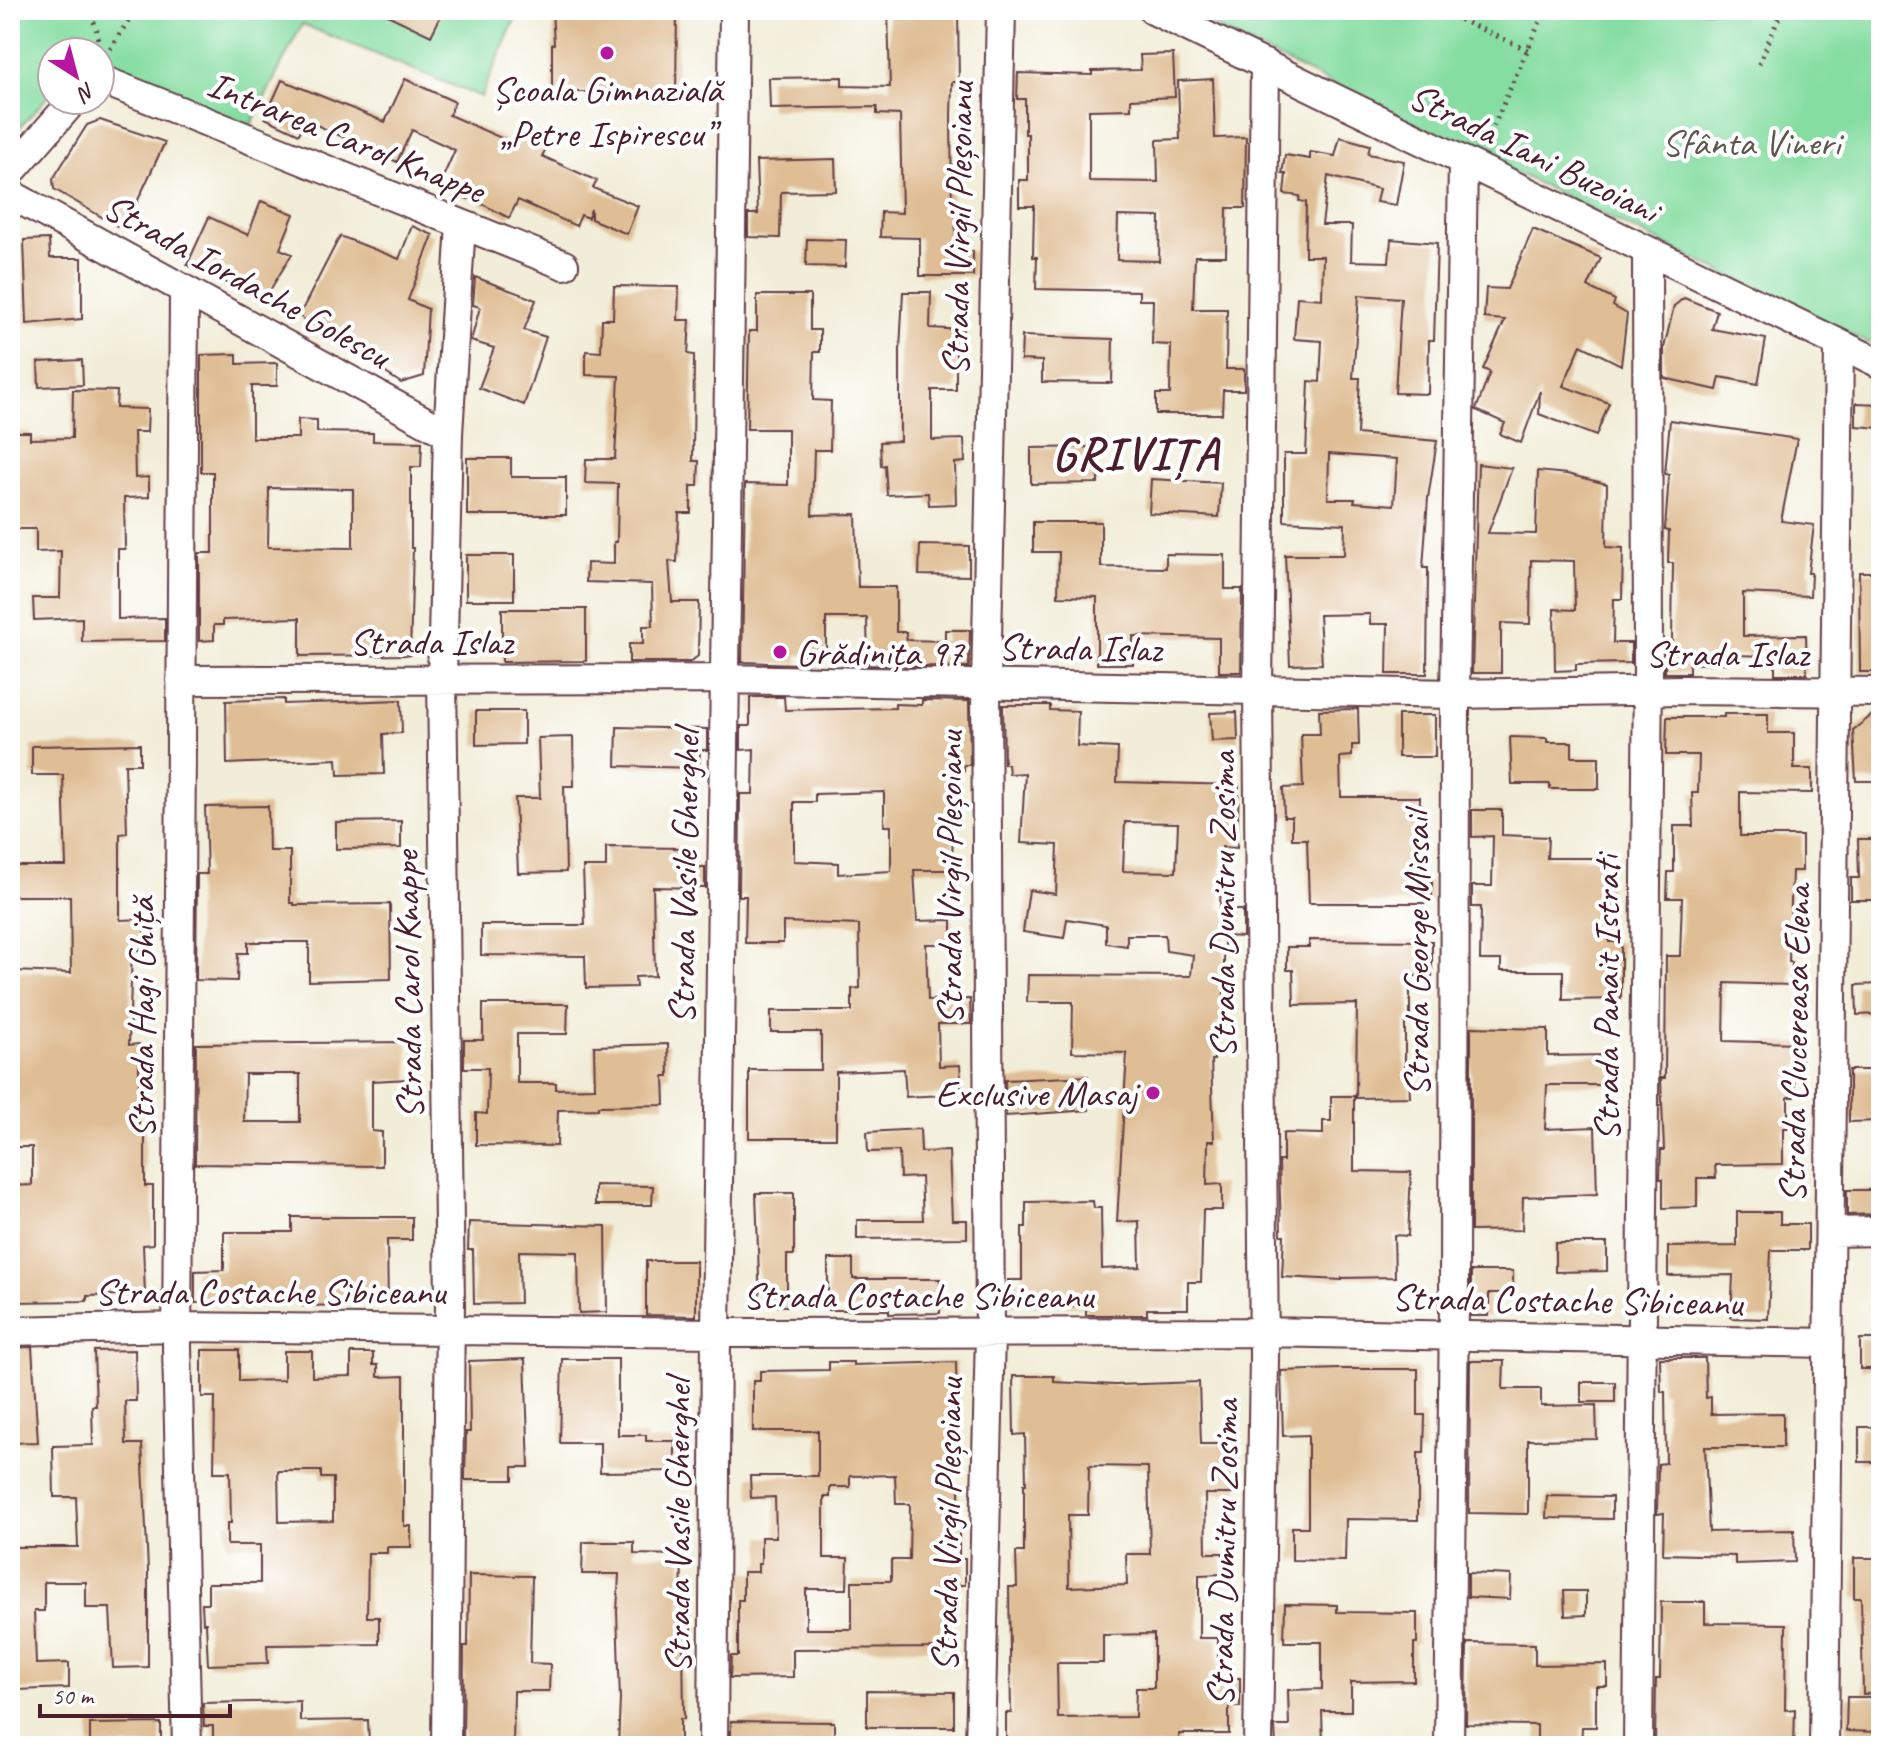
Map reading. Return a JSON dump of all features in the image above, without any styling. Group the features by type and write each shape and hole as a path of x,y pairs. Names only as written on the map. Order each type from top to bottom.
{"street":[{"name":"Strada Vasile Gherghel","path":"713,1746 734,10"},
{"name":"Strada Virgil Pleșoianu","path":"980,1746 990,1334 986,684 1001,10"},
{"name":"Strada Iani Buzoiani","path":"1153,10 1881,364"},
{"name":"Strada Dumitru Zosima","path":"1258,1746 1264,1332 1258,690 1265,64"},
{"name":"Intrarea Carol Knappe","path":"116,85 564,265"},
{"path":"10,173 60,116"},
{"name":"Strada George Missail","path":"1449,1746 1455,694 1463,161"},
{"name":"Strada Iordache Golescu","path":"10,194 448,434"},
{"name":"Strada Carol Knappe","path":"446,1746 450,1329 442,678 448,434 461,224"},
{"name":"Strada Panait Istrati","path":"1638,1746 1648,690 1647,251"},
{"name":"Strada Hagi Ghiță","path":"184,291 178,1327 187,1746"},
{"name":"Strada Clucereasa Elena","path":"1824,1746 1827,1343 1839,692 1839,344"},
{"name":"Strada Islaz","path":"181,680 724,679 1455,694 1648,690 1881,692"},
{"path":"1831,1232 1881,1231"},
{"name":"Strada Costache Sibiceanu","path":"10,1331 178,1327 716,1333 1264,1332 1827,1343"}],"path":[{"path":"83,10 91,15 99,36"},
{"path":"116,41 135,10"},
{"path":"1438,10 1528,50"},
{"path":"1487,141 1545,10"},
{"path":"1759,64 1782,10"}],"green space":[{"path":"10,10 519,10 481,97 302,24 251,125 116,76 116,36 36,36 36,110 10,138"},
{"name":"Sfânta Vineri","path":"1179,10 1881,10 1881,349"}],"building":[{"path":"377,10 444,10 431,36"},
{"name":"Școala Gimnazială „Petre Ispirescu”","path":"552,10 677,10 676,92 552,92"},
{"path":"888,10 958,10 959,82 952,82 951,115 952,214 956,214 955,251 973,251 973,276 920,276 920,238 880,237 881,212 902,213 900,115 877,114 877,107 770,109 769,78 842,77 842,86 890,87"},
{"path":"1173,54 1175,97 1131,99 1131,109 1089,110 1089,181 1158,182 1157,140 1180,139 1178,81 1213,79 1215,138 1246,137 1245,208 1227,208 1226,256 1195,256 1193,309 1227,309 1226,369 1244,369 1244,390 1223,390 1222,414 1156,414 1156,394 1170,394 1171,345 1152,344 1153,300 1139,300 1139,291 1036,289 1034,206 1019,206 1019,180 1028,180 1028,134 1025,134 1025,99 1017,99 1018,73 1092,75 1092,71 1141,70 1140,55","holes":["1118,216 1160,217 1159,261 1117,260"]},
{"path":"405,79 455,102 449,115 517,145 523,134 547,147 542,156 597,181 593,188 638,206 627,234 591,219 591,209 588,218 581,215 576,226 518,200 509,218 469,197 439,186 455,150 412,130 397,162 306,120 299,134 265,118 282,80 385,122"},
{"path":"100,120 165,142 124,230 54,189 53,179 87,125"},
{"path":"1340,137 1370,145 1368,154 1404,161 1396,205 1376,202 1379,189 1328,176 1322,225 1352,225 1351,261 1389,262 1391,239 1437,243 1434,340 1429,340 1428,394 1395,393 1401,298 1359,295 1353,378 1360,378 1357,434 1437,441 1428,498 1423,568 1428,568 1427,674 1387,674 1388,624 1370,624 1370,614 1319,615 1322,664 1290,665 1285,555 1344,555 1345,524 1284,521 1284,454 1306,454 1309,381 1320,382 1322,341 1294,339 1297,297 1322,299 1323,256 1305,256 1306,202 1299,201 1300,196 1284,194 1286,174 1282,174 1285,155 1310,159 1310,152 1335,156","holes":["1329,454 1397,459 1394,505 1354,502 1355,499 1328,499"]},
{"path":"835,159 836,191 781,192 780,238 748,237 748,214 758,214 756,161"},
{"path":"261,201 294,214 280,249 292,254 264,300 187,265 209,217 248,235"},
{"path":"412,226 433,235 408,300 428,309 424,376 401,383 299,316 340,236 399,259"},
{"path":"1533,229 1601,258 1588,287 1615,300 1613,306 1627,314 1621,365 1581,345 1563,386 1609,403 1596,436 1539,414 1540,391 1521,443 1500,434 1505,423 1476,410 1490,372 1483,369 1505,320 1484,318 1486,288 1507,289"},
{"path":"49,239 50,258 82,258 82,319 27,324 24,240"},
{"path":"807,239 846,240 845,267 806,266"},
{"path":"475,277 536,300 524,330 546,337 524,405 479,388 494,348 471,341 480,307 473,305"},
{"path":"614,286 679,287 678,320 690,320 688,354 694,355 693,461 699,461 698,486 691,486 691,513 679,513 677,562 669,561 672,602 699,602 698,656 690,662 629,662 629,644 643,644 643,626 653,626 652,584 586,582 587,563 614,564 614,542 617,542 618,484 585,483 586,459 615,459 619,376 586,375 586,351 601,352 602,319 613,319"},
{"path":"903,292 931,292 930,328 963,330 961,353 956,353 956,390 932,390 932,440 964,439 965,462 955,463 956,504 929,505 928,493 887,495 880,442 900,441"},
{"path":"757,295 810,295 810,330 820,330 820,352 814,352 813,400 831,401 830,450 814,450 812,515 856,514 858,587 896,587 896,632 906,632 906,640 945,641 945,630 970,630 969,667 868,665 867,618 826,618 826,655 798,655 798,664 742,662 745,484 788,485 788,429 747,429 749,331 757,331"},
{"path":"1684,298 1717,311 1712,329 1766,339 1758,384 1720,377 1717,390 1664,378 1664,348 1674,306"},
{"path":"1022,336 1113,339 1112,383 1042,382 1042,361 1021,360"},
{"path":"237,354 237,364 277,363 277,386 252,386 252,438 298,438 298,419 317,420 317,432 373,433 373,441 422,442 421,467 411,467 413,548 410,655 300,656 300,618 223,620 223,625 214,625 214,640 199,641 199,553 213,553 213,472 201,472 201,355","holes":["269,488 353,489 353,548 268,547"]},
{"path":"82,360 83,385 39,387 38,362"},
{"path":"73,390 117,391 116,408 148,409 147,432 134,432 135,478 149,477 149,497 124,498 125,549 118,549 118,619 165,618 165,641 82,642 82,618 34,620 33,598 60,598 61,551 36,552 36,529 10,529 10,432 30,432 30,439 72,438"},
{"path":"1856,403 1881,404 1881,428 1856,426"},
{"path":"1670,420 1797,439 1781,521 1814,525 1808,573 1811,573 1810,596 1743,593 1743,636 1806,635 1807,674 1775,674 1775,656 1731,655 1731,663 1689,664 1689,673 1665,673 1665,642 1672,642 1673,563 1668,563 1669,531 1665,530 1669,475 1665,474"},
{"path":"1098,447 1098,483 1031,484 1031,448"},
{"path":"467,458 511,458 511,477 566,477 566,515 467,515"},
{"path":"1478,464 1512,468 1488,533 1536,534 1538,471 1567,474 1607,484 1606,547 1623,548 1622,599 1614,599 1613,643 1631,643 1631,663 1576,664 1576,670 1555,671 1554,609 1575,610 1574,561 1531,560 1530,624 1501,623 1501,673 1472,673"},
{"path":"1151,479 1221,483 1219,517 1149,513"},
{"path":"1033,522 1101,522 1101,567 1166,568 1166,554 1225,555 1225,589 1242,589 1241,672 1219,672 1219,638 1133,636 1133,664 1097,664 1097,597 1058,596 1059,552 1033,552"},
{"path":"920,545 969,546 969,576 919,575"},
{"path":"466,555 514,555 514,600 466,600"},
{"path":"1859,572 1881,572 1881,672 1860,672"},
{"path":"502,609 586,609 586,661 502,662"},
{"path":"750,697 784,697 785,710 895,708 895,704 922,705 922,700 969,701 970,765 964,765 964,771 954,771 952,870 914,870 917,921 952,920 952,944 926,944 928,1000 970,999 971,1024 938,1024 939,1066 960,1065 962,1094 906,1097 904,1069 836,1072 836,1138 749,1138 749,1070 821,1070 821,1032 771,1032 771,1011 852,1011 852,989 860,988 859,925 783,922 783,943 745,943 746,896 739,896 740,794 753,794 754,749 741,750 741,726 750,726","holes":["884,792 884,826 891,826 891,871 838,874 838,863 794,861 794,802 815,802 815,794"]},
{"path":"284,699 284,704 401,700 402,733 383,734 384,774 338,775 337,759 227,764 226,701"},
{"path":"1003,705 1050,705 1050,710 1078,711 1077,746 1118,748 1117,782 1239,785 1237,848 1222,847 1220,910 1243,910 1243,937 1224,936 1224,1024 1215,1024 1214,1060 1211,1060 1214,1141 1208,1141 1207,1185 1222,1184 1222,1210 1203,1210 1201,1282 1188,1282 1188,1309 1147,1309 1147,1315 1086,1315 1086,1306 1007,1305 1008,1280 1022,1280 1022,1227 1026,1227 1026,1202 1093,1201 1094,1208 1101,1208 1102,1269 1140,1267 1139,1221 1117,1222 1127,1053 1072,1052 1073,1002 1027,1002 1028,975 1191,976 1193,955 1166,951 1165,935 1127,935 1127,946 1106,943 1106,925 1067,919 1064,938 1023,932 1029,890 1056,894 1058,845 1021,843 1025,773 1009,774 1008,764 1004,764","holes":["1125,822 1178,823 1176,872 1123,871"]},
{"path":"1358,709 1359,745 1352,745 1352,756 1340,757 1341,797 1420,797 1418,881 1432,881 1432,903 1309,903 1307,839 1292,839 1292,817 1284,817 1283,788 1303,787 1301,734 1320,734 1319,710"},
{"path":"1880,709 1881,781 1856,781 1853,730"},
{"path":"476,711 524,711 524,744 476,745"},
{"path":"1237,712 1238,740 1212,741 1210,713"},
{"path":"1724,714 1768,714 1768,733 1794,733 1794,769 1812,769 1812,793 1740,792 1740,836 1802,836 1802,871 1792,871 1791,985 1725,983 1724,1041 1801,1043 1801,1067 1795,1067 1794,1097 1788,1097 1788,1128 1783,1128 1783,1164 1715,1165 1716,1178 1697,1178 1697,1207 1663,1208 1663,1179 1660,1179 1661,1150 1664,1150 1661,1078 1665,1078 1666,956 1680,956 1682,898 1667,898 1668,872 1674,872 1674,826 1693,826 1692,793 1698,793 1699,755 1666,755 1667,717 1724,717"},
{"path":"1398,715 1435,715 1435,757 1398,757"},
{"path":"617,727 707,729 707,750 700,750 699,768 616,766"},
{"path":"573,737 574,786 564,786 566,872 518,873 515,798 540,798 538,738"},
{"path":"1510,737 1572,742 1572,757 1599,757 1599,789 1550,789 1550,784 1512,784"},
{"path":"140,744 140,764 125,764 127,833 120,834 120,920 144,919 145,950 132,950 129,1045 139,1044 139,1128 145,1128 145,1186 153,1186 153,1244 143,1245 145,1294 87,1296 87,1301 10,1302 10,1186 32,1185 32,1147 10,1147 10,971 71,973 70,896 10,896 10,866 66,866 63,775 32,775 32,746"},
{"path":"268,806 269,851 290,851 290,903 390,904 391,979 309,981 309,942 248,942 248,953 238,953 237,981 196,980 197,874 207,874 205,807"},
{"path":"1472,810 1502,810 1502,835 1548,837 1547,858 1609,858 1609,942 1621,942 1621,999 1563,1000 1563,971 1501,971 1501,960 1480,960 1481,907 1472,907 1472,886 1492,886 1493,836 1472,837"},
{"path":"401,821 401,848 336,849 336,822"},
{"path":"1858,839 1881,839 1881,900 1851,900 1851,878 1859,878"},
{"path":"606,847 684,848 683,867 705,867 705,888 653,887 655,976 635,977 636,987 586,988 585,956 481,955 481,925 585,925 583,867 606,867"},
{"path":"1309,940 1432,941 1432,976 1410,976 1410,1021 1405,1021 1405,1076 1409,1076 1410,1097 1356,1098 1357,1004 1294,1005 1293,970 1287,970 1287,947 1309,947"},
{"path":"1881,984 1881,1014 1857,1015 1856,985"},
{"path":"483,1004 568,1004 567,1034 517,1034 517,1083 556,1083 556,1089 595,1088 594,1046 668,1044 669,1076 664,1076 665,1105 558,1110 557,1146 476,1145 476,1113 487,1114 488,1068 464,1068 464,1040 483,1040"},
{"path":"1471,1027 1548,1029 1548,1056 1611,1055 1612,1085 1547,1085 1545,1129 1595,1127 1597,1194 1523,1197 1522,1230 1471,1231"},
{"path":"408,1042 409,1079 372,1081 372,1131 382,1132 382,1166 195,1164 196,1044","holes":["245,1074 300,1074 300,1122 244,1122"]},
{"path":"1849,1070 1881,1070 1881,1121 1849,1122"},
{"path":"1088,1076 1089,1110 1006,1116 1005,1080"},
{"path":"1331,1096 1354,1096 1354,1171 1411,1172 1408,1236 1394,1235 1395,1277 1342,1280 1282,1277 1284,1235 1281,1235 1279,1161 1283,1161 1283,1133 1323,1134 1323,1121 1331,1121"},
{"path":"920,1129 921,1152 949,1151 952,1220 967,1220 967,1238 857,1239 857,1220 923,1220 921,1177 900,1178 899,1151 868,1152 867,1132"},
{"path":"595,1185 653,1186 652,1205 595,1205"},
{"path":"1847,1190 1881,1190 1881,1214 1847,1215"},
{"path":"756,1193 794,1193 794,1255 787,1255 787,1306 760,1305"},
{"path":"1737,1212 1780,1212 1780,1224 1808,1224 1808,1250 1771,1250 1768,1319 1731,1318 1733,1275 1668,1276 1668,1247 1737,1246"},
{"path":"292,1217 412,1217 412,1240 387,1240 388,1304 302,1306 302,1298 234,1298 234,1302 195,1303 195,1271 224,1270 224,1232 292,1232"},
{"path":"469,1222 606,1226 607,1312 579,1313 578,1252 519,1251 520,1303 474,1304 473,1250 468,1250"},
{"path":"1555,1243 1607,1243 1607,1271 1555,1272"},
{"path":"828,1259 853,1259 853,1279 940,1279 940,1313 828,1310"},
{"path":"646,1261 696,1261 696,1316 646,1315"},
{"path":"1471,1271 1513,1271 1513,1293 1489,1293 1489,1316 1471,1316"},
{"path":"1860,1339 1881,1339 1881,1369 1860,1369"},
{"path":"32,1347 38,1442 10,1443 10,1348"},
{"path":"135,1350 136,1401 125,1401 126,1444 142,1444 148,1570 148,1667 113,1668 110,1608 86,1608 86,1582 44,1582 44,1611 34,1611 36,1664 69,1663 69,1688 16,1690 15,1657 10,1658 10,1547 78,1547 76,1497 54,1497 53,1446 93,1445 92,1406 96,1406 94,1351"},
{"path":"202,1350 239,1350 239,1381 284,1380 284,1351 312,1351 312,1377 351,1376 351,1353 373,1353 373,1365 378,1365 378,1377 404,1376 404,1526 411,1526 411,1547 387,1547 387,1553 368,1553 367,1617 379,1617 379,1644 267,1645 268,1663 208,1665 202,1604 208,1604 208,1583 260,1583 260,1545 227,1545 227,1523 231,1523 230,1472 214,1472 215,1397 202,1397","holes":["278,1471 321,1471 321,1478 333,1478 333,1521 279,1522"]},
{"path":"1660,1358 1705,1358 1706,1398 1711,1397 1711,1414 1783,1413 1783,1447 1705,1447 1709,1532 1794,1530 1795,1562 1735,1564 1735,1556 1663,1554 1664,1513 1657,1514 1658,1464 1666,1463 1665,1392 1661,1392"},
{"path":"525,1359 529,1467 513,1467 513,1480 465,1480 466,1432 470,1432 469,1361"},
{"path":"562,1359 618,1359 618,1435 646,1435 646,1441 675,1441 675,1471 600,1472 600,1443 560,1443"},
{"path":"1470,1361 1504,1361 1503,1389 1541,1389 1541,1406 1596,1405 1597,1439 1528,1440 1528,1514 1469,1513"},
{"path":"829,1362 853,1362 853,1365 956,1362 957,1407 953,1407 952,1486 959,1485 959,1559 965,1559 965,1585 948,1585 948,1648 793,1649 793,1677 730,1678 731,1656 738,1656 738,1600 743,1600 743,1572 758,1572 761,1537 776,1537 775,1497 751,1498 750,1476 818,1476 818,1431 753,1431 753,1381 760,1381 760,1371 829,1370","holes":["895,1475 896,1504 910,1504 909,1560 891,1560 891,1581 852,1581 852,1629 806,1629 806,1589 847,1589 848,1558 824,1558 824,1497 830,1497 830,1487 850,1487 850,1476"]},
{"path":"1418,1369 1418,1415 1425,1415 1424,1453 1418,1453 1418,1520 1346,1519 1345,1561 1292,1560 1292,1527 1308,1527 1308,1435 1283,1436 1281,1371"},
{"path":"1013,1376 1054,1376 1054,1382 1115,1385 1199,1382 1201,1444 1238,1444 1238,1494 1205,1494 1206,1553 1223,1553 1223,1574 1199,1575 1199,1638 1218,1638 1218,1678 1240,1678 1240,1707 1229,1707 1229,1734 1179,1734 1179,1746 1006,1746 1006,1713 1011,1713 1009,1587 1017,1587 1016,1552 1024,1552 1026,1484 1025,1434 1014,1435","holes":["1089,1466 1148,1467 1150,1554 1126,1554 1127,1585 1069,1587 1068,1515 1088,1515","1154,1634 1154,1688 1136,1688 1135,1717 1058,1718 1057,1663 1103,1663 1103,1635"]},
{"path":"1581,1382 1615,1382 1615,1402 1581,1402"},
{"path":"1859,1427 1881,1427 1881,1462 1859,1462"},
{"path":"1547,1496 1612,1497 1612,1519 1546,1518"},
{"path":"583,1542 634,1542 634,1554 682,1555 681,1612 691,1612 691,1643 683,1643 684,1719 680,1719 680,1746 618,1746 619,1574 582,1574"},
{"path":"1854,1558 1881,1558 1881,1693 1863,1694 1861,1598 1854,1598"},
{"path":"1468,1573 1511,1575 1510,1599 1468,1597"},
{"path":"469,1575 532,1576 530,1663 550,1664 549,1691 514,1691 513,1746 463,1746 464,1646 468,1646"},
{"path":"1564,1591 1586,1591 1586,1615 1565,1616"},
{"path":"1661,1602 1705,1602 1705,1623 1786,1624 1785,1710 1795,1709 1794,1746 1655,1746"},
{"path":"1285,1604 1337,1605 1337,1612 1417,1613 1414,1681 1351,1682 1351,1711 1322,1711 1323,1746 1276,1746 1275,1726 1289,1726 1288,1690 1322,1689 1322,1642 1284,1642"},
{"path":"1467,1643 1535,1644 1535,1665 1607,1664 1607,1686 1596,1686 1596,1727 1582,1727 1581,1746 1537,1746 1537,1725 1466,1724"},
{"path":"867,1691 954,1692 954,1727 867,1727"},
{"path":"1847,1697 1881,1697 1881,1732 1846,1731"},
{"path":"300,1701 300,1721 368,1720 369,1746 213,1746 213,1726 204,1726 203,1703"},
{"path":"731,1721 834,1722 834,1746 731,1746"},
{"path":"161,1723 161,1746 90,1746 90,1724"}],"place":[{"name":"Școala Gimnazială „Petre Ispirescu”","path":"607,53"},
{"name":"Grădinița 97","path":"780,652"},
{"name":"Exclusive Masaj","path":"1153,1093"}],"district":[{"name":"GRIVIȚA","path":"1136,454"}]}
